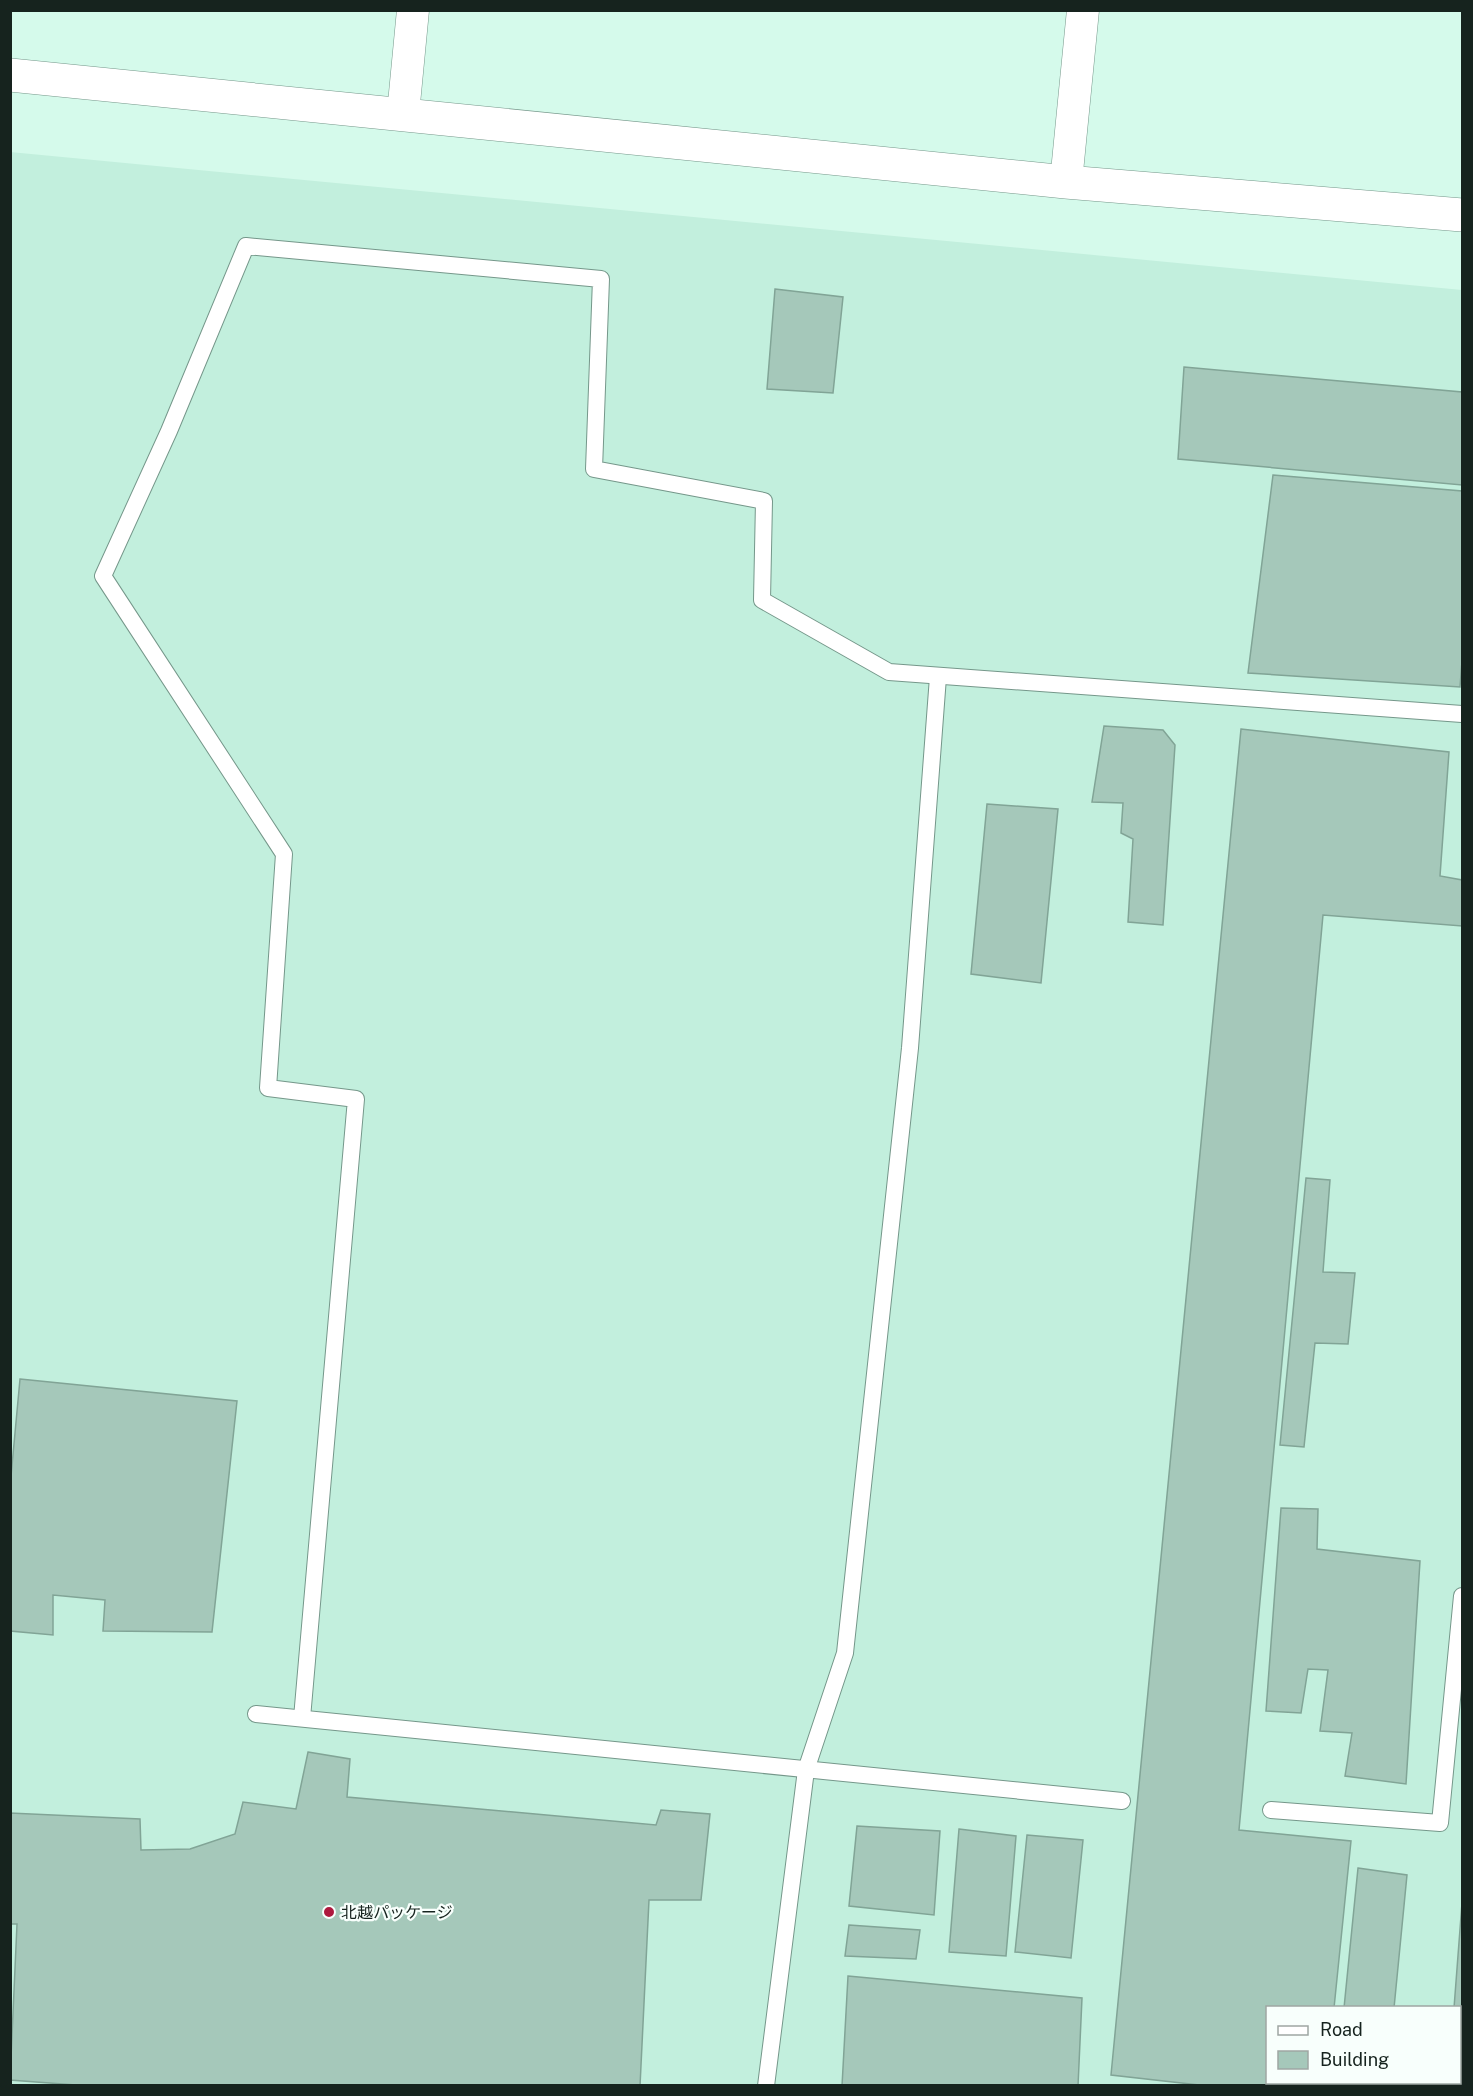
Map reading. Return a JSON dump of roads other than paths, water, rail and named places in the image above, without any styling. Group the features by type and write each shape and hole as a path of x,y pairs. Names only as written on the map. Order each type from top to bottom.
{"street":[{"path":"403,114 413,10"},
{"path":"1066,182 1083,10"},
{"path":"10,75 1066,182 1462,215"}],"lane":[{"path":"302,1718 356,1099 268,1088 284,854 103,576 169,431 246,246 601,279 594,469 764,501 762,600 889,672 1462,714"},
{"path":"766,2085 806,1770 845,1653 910,1048 938,677"},
{"path":"1271,1810 1440,1823 1462,1596"},
{"path":"256,1714 1122,1801"}],"place":[{"name":"北越パッケージ","path":"329,1912"}]}
